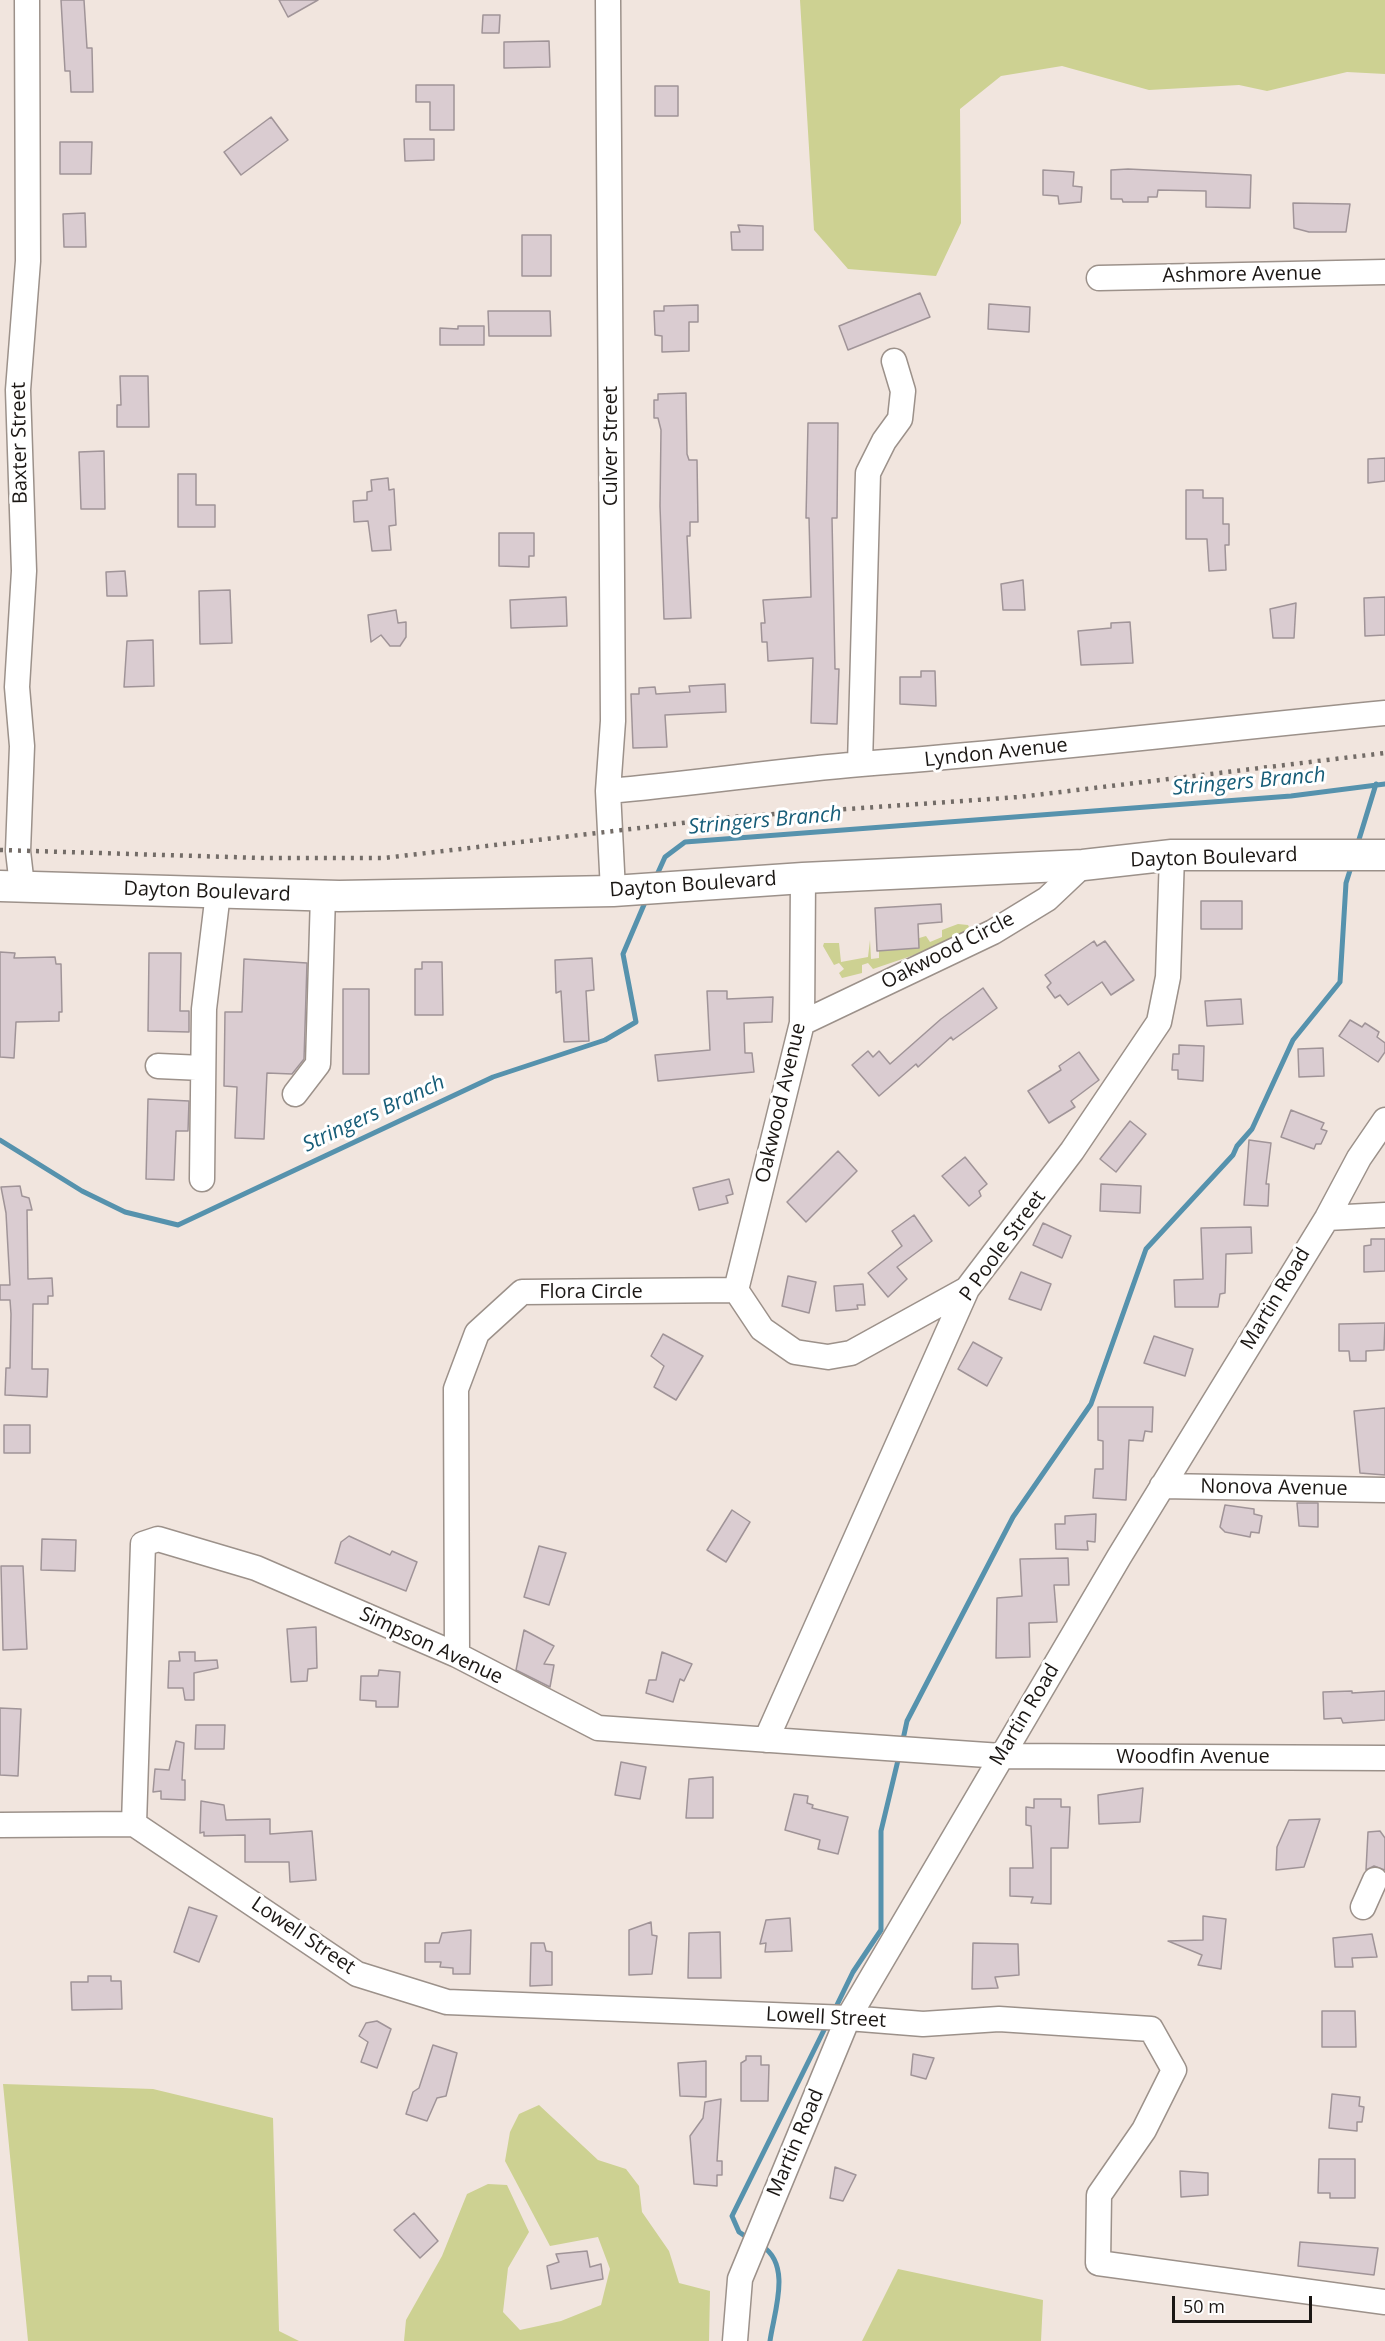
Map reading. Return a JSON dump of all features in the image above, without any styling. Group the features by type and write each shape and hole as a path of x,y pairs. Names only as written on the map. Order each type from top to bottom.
{"main road":[{"name":"Dayton Boulevard","path":"11,886 323,896 613,891 803,878 1083,865 1172,855 1385,855"}],"street":[{"name":"Baxter Street","path":"11,886 18,851 10,780 22,746 17,687 19,618 24,571 18,390 28,261 27,0"},
{"name":"Culver Street","path":"608,0 613,721 608,790 613,891"},
{"name":"Ashmore Avenue","path":"1099,278 1385,272"},
{"path":"860,764 868,473 884,441 900,419 903,391 894,361"},
{"name":"Lyndon Avenue","path":"608,790 696,784 860,764 1038,750 1385,712"},
{"name":"P Poole Street","path":"766,1740 967,1289 1072,1151 1159,1022 1168,977 1172,855"},
{"name":"Oakwood Circle","path":"802,1023 993,932 1047,899 1083,865"},
{"name":"Oakwood Avenue","path":"736,1290 802,1023 803,878"},
{"path":"202,1179 204,1009 218,893"},
{"path":"296,1094 318,1064 323,896"},
{"path":"158,1066 202,1068"},
{"name":"Martin Road","path":"735,2341 740,2279 848,2018 1162,1486 1327,1218 1359,1158 1385,1120"},
{"path":"1327,1218 1385,1215"},
{"path":"736,1290 762,1329 795,1352 828,1357 851,1353 967,1289"},
{"name":"Flora Circle","path":"458,1655 456,1389 477,1333 522,1292 736,1290"},
{"name":"Nonova Avenue","path":"1162,1486 1385,1490"},
{"name":"Simpson Avenue","path":"134,1824 143,1544 158,1539 256,1568 458,1655 598,1728 1001,1756"},
{"name":"Woodfin Avenue","path":"1001,1756 1385,1758"},
{"path":"0,1825 134,1824"},
{"name":"Lowell Street","path":"134,1824 357,1974 447,2002 848,2018 923,2025 999,2019 1151,2029 1174,2070 1144,2130 1099,2195 1098,2262 1385,2302"},
{"path":"1363,1907 1375,1880"}],"green space":[{"path":"800,0 1385,0 1385,74 1347,72 1267,91 1239,85 1149,90 1062,66 1001,76 960,109 961,223 936,276 848,269 814,230"},
{"path":"958,924 968,925 970,929 920,953 873,969 868,963 862,965 862,973 842,978 839,973 844,969 839,963 834,965 823,946 824,943 839,943 841,962 868,957 870,940 871,959 879,958 879,950 926,936 930,942 942,937 942,930"},
{"path":"3,2084 153,2089 273,2118 279,2331 299,2341 28,2341"},
{"path":"539,2105 598,2160 626,2169 639,2186 642,2212 669,2251 679,2283 710,2291 709,2341 404,2341 406,2320 442,2256 467,2194 488,2184 507,2185 529,2232 508,2268 503,2312 520,2330 561,2321 601,2305 610,2269 598,2237 550,2246 505,2161 510,2132 519,2114"},
{"path":"898,2269 1043,2300 1041,2341 862,2341"}],"building":[{"path":"61,0 84,0 87,48 92,48 93,92 71,92 70,71 65,71"},
{"path":"279,0 318,0 288,17"},
{"path":"483,15 500,15 499,33 482,33"},
{"path":"549,41 550,67 504,68 504,42"},
{"path":"416,85 454,85 454,130 430,130 430,102 416,102"},
{"path":"655,86 678,86 678,116 655,116"},
{"path":"271,117 288,140 241,175 224,152"},
{"path":"404,139 434,139 434,160 405,161"},
{"path":"60,142 92,142 91,174 60,174"},
{"path":"1043,170 1074,172 1073,186 1082,187 1081,202 1059,204 1058,196 1043,195"},
{"path":"1111,170 1251,175 1250,208 1206,207 1206,191 1158,190 1157,197 1148,197 1148,202 1123,202 1122,199 1111,199"},
{"path":"1293,203 1350,204 1346,232 1309,232 1294,228"},
{"path":"85,213 86,247 64,247 63,214"},
{"path":"738,225 763,226 763,250 732,250 731,232 740,232"},
{"path":"522,235 551,235 551,276 522,276"},
{"path":"920,293 930,317 848,350 839,326"},
{"path":"989,304 1030,307 1029,332 988,329"},
{"path":"698,305 698,322 689,322 689,351 662,352 662,336 655,335 654,311 664,311 664,306"},
{"path":"488,311 550,311 551,336 489,336"},
{"path":"458,326 484,326 484,345 440,345 440,328 458,329"},
{"path":"120,376 148,376 149,427 117,427 117,405 121,405"},
{"path":"686,393 687,454 689,460 697,460 698,522 690,522 690,536 687,536 691,618 664,619 660,506 661,430 658,418 654,418 654,400 658,400 658,394"},
{"path":"808,423 838,423 837,518 832,518 835,669 839,669 837,724 811,723 813,658 768,661 767,642 762,642 761,623 765,623 763,600 811,597 809,518 806,518"},
{"path":"104,451 105,509 81,509 79,452"},
{"path":"1385,458 1385,481 1368,483 1368,459"},
{"path":"178,474 196,474 196,505 215,505 215,527 178,527"},
{"path":"388,478 389,490 394,489 396,525 389,526 391,550 372,551 368,521 354,522 353,501 367,500 367,492 372,491 371,480"},
{"path":"1186,490 1203,490 1203,498 1223,498 1223,524 1229,524 1229,545 1225,545 1226,570 1209,571 1207,539 1186,539"},
{"path":"499,533 534,533 534,556 529,556 529,567 499,566"},
{"path":"125,571 127,596 107,596 106,572"},
{"path":"1023,580 1025,610 1003,610 1001,584"},
{"path":"230,590 232,643 200,644 199,591"},
{"path":"566,597 567,626 511,628 510,600"},
{"path":"1385,597 1385,635 1365,636 1364,598"},
{"path":"1296,603 1294,638 1273,638 1270,609"},
{"path":"396,610 398,623 406,622 406,637 400,646 390,646 381,635 371,642 368,615"},
{"path":"1130,622 1133,663 1081,665 1078,631 1111,628 1111,623"},
{"path":"153,640 154,686 124,687 127,641"},
{"path":"921,671 935,671 936,706 900,704 900,677 921,677"},
{"path":"725,684 726,712 665,715 667,747 633,748 631,694 639,694 639,688 655,687 656,694 690,692 689,686"},
{"path":"1201,901 1242,901 1242,929 1201,929"},
{"path":"941,904 942,922 918,924 919,948 877,951 875,908"},
{"path":"1094,941 1097,946 1105,941 1134,980 1111,995 1102,982 1068,1005 1060,995 1055,998 1047,987 1051,983 1045,975"},
{"path":"0,952 15,953 14,958 55,957 56,964 61,964 62,1012 59,1012 59,1021 16,1022 14,1058 0,1057"},
{"path":"149,953 181,953 180,1011 189,1011 189,1032 148,1031"},
{"path":"592,958 594,990 586,991 589,1041 564,1042 561,991 556,993 555,960"},
{"path":"244,959 307,963 304,1059 292,1074 267,1073 264,1139 235,1138 237,1087 224,1086 225,1012 242,1012"},
{"path":"422,962 442,962 443,1015 415,1015 415,969 422,969"},
{"path":"983,988 997,1008 953,1040 951,1037 918,1067 916,1064 879,1096 852,1065 868,1051 873,1057 879,1051 890,1064 941,1019"},
{"path":"343,989 369,989 369,1074 343,1074"},
{"path":"707,991 727,991 727,999 773,997 772,1022 744,1023 745,1053 752,1053 754,1072 658,1081 655,1055 710,1050"},
{"path":"1241,999 1243,1024 1207,1026 1205,1001"},
{"path":"1350,1020 1362,1027 1365,1023 1379,1032 1377,1037 1385,1043 1385,1052 1378,1062 1339,1036"},
{"path":"1179,1045 1204,1046 1203,1081 1178,1079 1178,1070 1172,1070 1173,1054 1179,1054"},
{"path":"1323,1048 1324,1076 1299,1077 1298,1049"},
{"path":"1079,1052 1099,1080 1071,1101 1075,1107 1049,1123 1028,1091 1061,1070 1059,1066"},
{"path":"148,1099 189,1101 188,1131 176,1131 174,1180 146,1179"},
{"path":"1291,1110 1324,1123 1321,1129 1327,1131 1321,1144 1316,1144 1314,1149 1281,1137"},
{"path":"1130,1121 1146,1134 1116,1172 1100,1159"},
{"path":"1249,1140 1271,1143 1266,1184 1269,1184 1268,1206 1244,1205"},
{"path":"838,1151 857,1171 806,1222 787,1202"},
{"path":"965,1157 987,1184 979,1191 981,1196 969,1206 942,1176"},
{"path":"729,1179 733,1194 726,1196 728,1203 699,1210 693,1188"},
{"path":"1101,1184 1141,1186 1140,1213 1100,1211"},
{"path":"20,1186 22,1196 29,1198 32,1210 27,1210 28,1279 52,1278 53,1296 48,1296 48,1304 33,1304 32,1369 48,1369 47,1397 5,1395 6,1368 10,1368 11,1314 10,1300 0,1300 0,1285 10,1285 6,1213 1,1187"},
{"path":"914,1215 932,1241 897,1267 907,1279 888,1297 868,1273 902,1246 892,1231"},
{"path":"1043,1223 1071,1236 1062,1258 1033,1245"},
{"path":"1251,1227 1252,1253 1226,1254 1225,1293 1220,1294 1218,1307 1175,1307 1174,1280 1203,1279 1201,1228"},
{"path":"1371,1239 1385,1239 1385,1271 1364,1272 1364,1246 1371,1245"},
{"path":"1021,1272 1051,1284 1041,1310 1009,1299"},
{"path":"788,1276 816,1282 809,1313 782,1306"},
{"path":"863,1284 865,1305 857,1305 858,1309 836,1311 834,1286"},
{"path":"1385,1323 1384,1350 1366,1351 1366,1361 1350,1361 1349,1351 1339,1351 1339,1324"},
{"path":"663,1334 703,1356 676,1400 654,1387 664,1366 651,1356"},
{"path":"1154,1336 1193,1349 1185,1376 1144,1363"},
{"path":"973,1342 1002,1358 987,1386 958,1369"},
{"path":"1098,1407 1153,1407 1152,1432 1145,1431 1143,1441 1129,1440 1126,1500 1093,1498 1095,1469 1103,1469 1103,1441 1098,1440"},
{"path":"1385,1408 1385,1475 1360,1473 1354,1411"},
{"path":"4,1425 30,1425 30,1453 4,1453"},
{"path":"1297,1503 1318,1503 1318,1527 1299,1526"},
{"path":"1225,1505 1254,1509 1254,1514 1262,1516 1259,1533 1251,1532 1250,1537 1225,1532 1220,1527"},
{"path":"732,1510 750,1522 726,1562 707,1550"},
{"path":"1096,1514 1095,1542 1087,1541 1088,1550 1056,1549 1055,1524 1065,1524 1065,1516"},
{"path":"349,1536 390,1555 392,1551 417,1562 406,1591 335,1563 341,1542"},
{"path":"42,1539 76,1540 75,1571 41,1570"},
{"path":"539,1546 566,1553 549,1605 524,1597"},
{"path":"1068,1558 1069,1585 1054,1585 1057,1622 1029,1623 1030,1657 996,1658 997,1598 1022,1596 1020,1559"},
{"path":"1,1566 23,1566 27,1649 3,1650"},
{"path":"316,1627 317,1668 308,1669 307,1681 291,1682 287,1629"},
{"path":"524,1630 554,1646 544,1664 554,1665 550,1687 516,1670"},
{"path":"179,1652 195,1652 195,1661 217,1660 218,1668 194,1673 194,1700 185,1700 183,1688 168,1688 169,1661 180,1661"},
{"path":"662,1652 692,1664 684,1681 680,1679 673,1702 646,1693 649,1680 656,1680"},
{"path":"379,1670 400,1672 398,1707 376,1707 376,1701 360,1700 361,1676 378,1676"},
{"path":"1352,1691 1352,1693 1385,1691 1385,1720 1343,1723 1341,1718 1324,1719 1323,1692"},
{"path":"0,1708 21,1709 18,1776 0,1775"},
{"path":"196,1725 225,1725 224,1749 195,1749"},
{"path":"176,1741 184,1743 182,1780 185,1780 185,1800 161,1799 161,1791 153,1792 155,1769 169,1770"},
{"path":"621,1762 646,1767 640,1799 615,1795"},
{"path":"713,1777 713,1818 686,1818 689,1779"},
{"path":"1143,1788 1140,1822 1099,1824 1098,1795"},
{"path":"794,1794 808,1796 807,1803 813,1805 812,1808 848,1817 838,1854 818,1849 820,1840 785,1830"},
{"path":"1034,1799 1061,1799 1061,1807 1070,1807 1068,1848 1051,1848 1051,1904 1031,1903 1033,1897 1010,1896 1010,1868 1033,1868 1031,1826 1026,1825 1026,1807 1034,1808"},
{"path":"201,1801 224,1805 226,1820 270,1819 270,1834 312,1831 316,1880 290,1882 289,1862 245,1862 245,1835 204,1836 204,1832 200,1833"},
{"path":"1320,1819 1304,1867 1276,1870 1277,1847 1289,1820"},
{"path":"1380,1831 1385,1838 1385,1870 1374,1866 1366,1870 1368,1832"},
{"path":"189,1907 217,1916 199,1962 174,1952"},
{"path":"1203,1916 1226,1919 1221,1969 1198,1965 1202,1955 1168,1941 1203,1940"},
{"path":"790,1918 792,1951 765,1952 766,1943 760,1944 766,1920"},
{"path":"651,1922 652,1935 657,1936 652,1974 629,1975 629,1930"},
{"path":"471,1930 470,1974 453,1974 453,1968 440,1967 441,1962 425,1962 425,1943 439,1943 442,1933"},
{"path":"720,1932 721,1978 688,1978 689,1933"},
{"path":"1372,1934 1377,1957 1352,1958 1353,1967 1335,1967 1333,1938"},
{"path":"531,1943 544,1943 546,1951 552,1952 552,1985 530,1986"},
{"path":"973,1943 1018,1944 1019,1975 995,1977 998,1988 972,1989"},
{"path":"88,1976 111,1976 111,1981 121,1981 122,2009 72,2010 71,1982 88,1982"},
{"path":"1322,2011 1355,2011 1356,2047 1322,2047"},
{"path":"377,2021 391,2029 377,2068 361,2062 368,2042 359,2036 366,2023"},
{"path":"433,2045 457,2053 446,2096 437,2098 427,2121 406,2114 413,2092 419,2088"},
{"path":"913,2054 934,2058 926,2079 911,2075"},
{"path":"746,2056 761,2056 761,2065 769,2065 768,2101 741,2101 741,2063 746,2060"},
{"path":"706,2061 706,2097 680,2096 678,2063"},
{"path":"1332,2094 1360,2097 1359,2106 1364,2107 1362,2122 1357,2122 1357,2131 1329,2128"},
{"path":"721,2099 717,2161 722,2161 722,2175 717,2175 717,2186 694,2184 690,2136 703,2118 705,2102"},
{"path":"1319,2159 1355,2159 1355,2198 1330,2198 1330,2193 1318,2193"},
{"path":"835,2167 856,2175 843,2201 830,2198"},
{"path":"1180,2171 1208,2173 1208,2195 1181,2197"},
{"path":"414,2213 438,2241 420,2258 394,2230"},
{"path":"1300,2242 1378,2248 1374,2275 1298,2266"},
{"path":"587,2251 590,2267 601,2264 603,2279 551,2289 547,2266 559,2262 556,2254"}],"waterway":[{"path":"1357,846 1376,784"},
{"name":"Stringers Branch","path":"656,877 665,857 685,842 1291,796 1385,784"},
{"path":"902,1744 907,1721 1013,1517 1091,1404 1146,1249 1233,1155 1237,1146 1252,1129 1293,1040 1340,982 1346,883 1352,864"},
{"name":"Stringers Branch","path":"0,1140 82,1191 125,1212 178,1225 493,1077 605,1040 636,1022 623,954 646,900"},
{"path":"834,2011 853,1972 881,1930 881,1831 899,1756"},
{"path":"751,2240 739,2232 732,2216 827,2024"},
{"path":"762,2246 771,2254 779,2277 779,2290 770,2341"}],"railway":[{"path":"0,850 263,858 384,858 733,817 1019,797 1385,753"}]}
